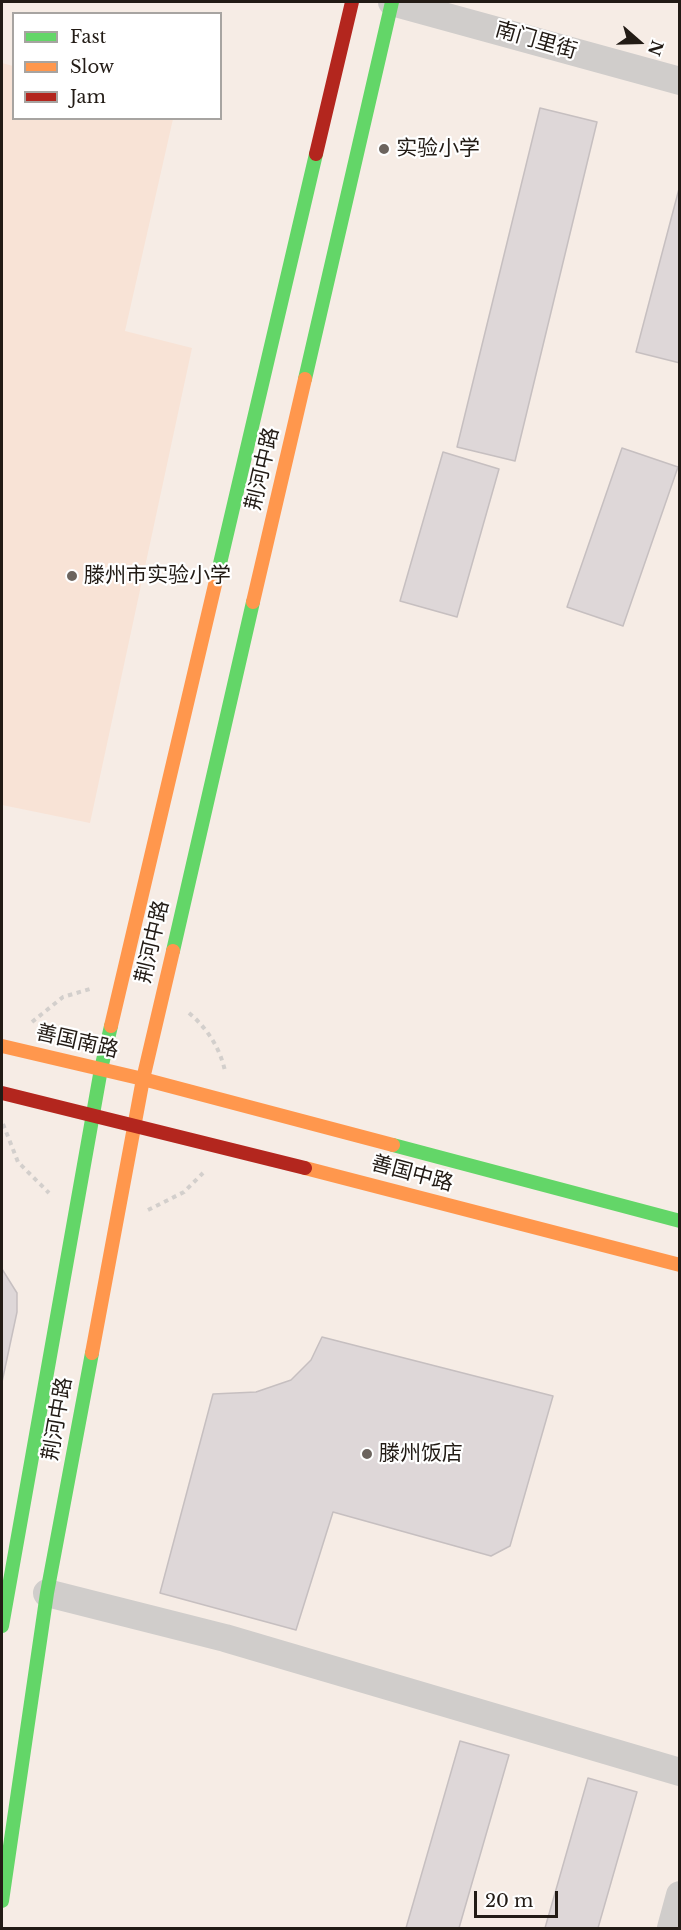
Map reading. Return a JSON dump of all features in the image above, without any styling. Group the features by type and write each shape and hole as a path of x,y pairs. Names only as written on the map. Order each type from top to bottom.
{"main road":[{"name":"荆河中路","path":"2,1626 101,1069 352,2"},
{"name":"荆河中路","path":"2,1901 47,1593 143,1078 392,2"},
{"name":"善国南路","path":"2,1046 143,1078"},
{"name":"善国中路","path":"143,1078 680,1221"},
{"path":"2,1093 134,1124"},
{"name":"善国中路","path":"134,1124 680,1265"}],"street":[{"name":"南门里街","path":"392,2 680,81"},
{"path":"47,1593 225,1638 680,1773"},
{"path":"671,1929 680,1895"}],"path":[{"path":"27,1028 33,1020 63,997 100,986"}],"shaded area":[{"name":"滕州市实验小学","path":"2,63 12,66 12,120 173,120 125,331 192,348 90,823 2,805"}],"building":[{"path":"540,108 597,122 515,461 457,447"},
{"path":"680,185 680,363 636,352"},
{"path":"622,448 678,467 623,626 567,607"},
{"path":"443,452 499,469 457,617 400,601"},
{"path":"2,1269 17,1293 17,1312 2,1382"},
{"name":"滕州饭店","path":"322,1337 553,1396 510,1546 491,1556 333,1512 296,1630 160,1593 213,1394 256,1392 291,1380 311,1360"},
{"path":"460,1741 509,1755 459,1928 406,1928"},
{"path":"588,1778 637,1792 598,1928 545,1928"}],"traffic: fast":[{"path":"305,379 392,2"},
{"path":"218,572 316,154"},
{"path":"173,951 253,602"},
{"path":"2,1626 101,1069 111,1026"},
{"path":"393,1145 680,1221"},
{"path":"2,1901 47,1593 92,1353"}],"traffic: slow":[{"path":"253,602 305,379"},
{"path":"111,1026 218,572"},
{"path":"92,1353 143,1079 173,951"},
{"path":"2,1046 143,1079 393,1145"},
{"path":"305,1168 680,1265"}],"traffic: jam":[{"path":"316,154 352,2"},
{"path":"2,1093 305,1168"}],"place":[{"name":"实验小学","path":"384,149"},
{"name":"滕州市实验小学","path":"72,576"},
{"name":"滕州饭店","path":"367,1454"}]}
